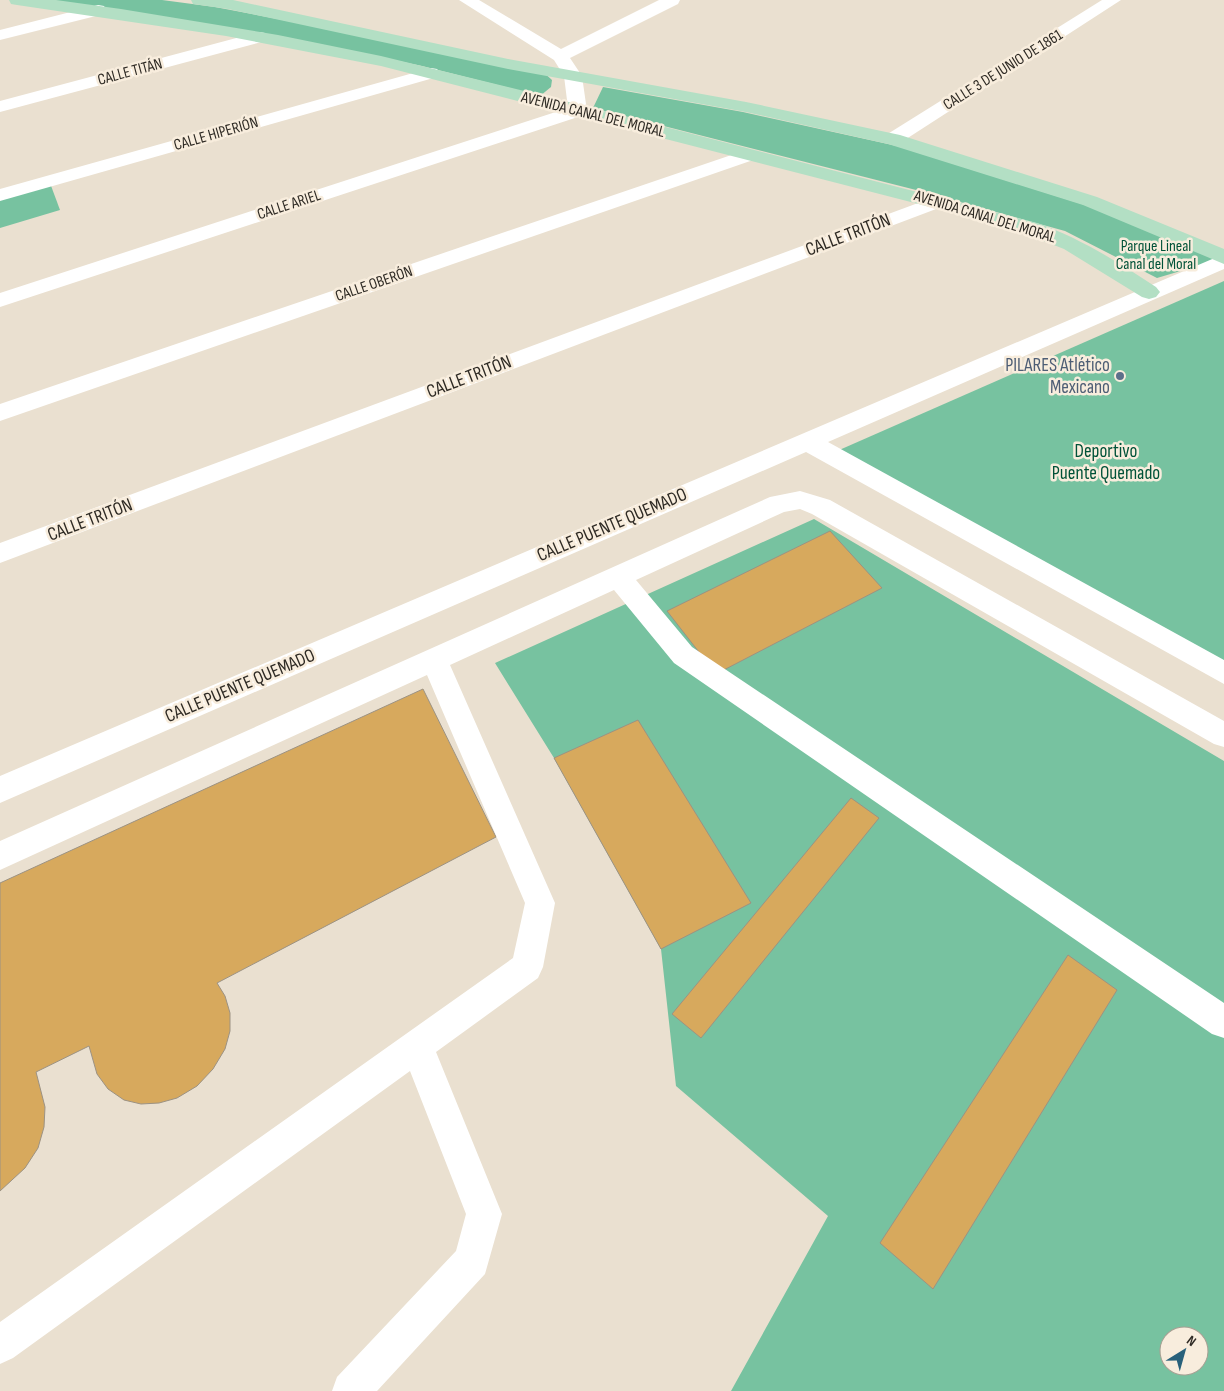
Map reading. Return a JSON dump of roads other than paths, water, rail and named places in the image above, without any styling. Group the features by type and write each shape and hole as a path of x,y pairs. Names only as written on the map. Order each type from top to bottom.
{"main road":[{"name":"AVENIDA CANAL DEL MORAL","path":"17,0 98,10 259,37 431,73 938,202 1014,223 1058,238 1104,262 1149,292"},
{"name":"AVENIDA CANAL DEL MORAL","path":"199,0 232,2 573,76 746,108 893,139 1090,201 1224,257"}],"street":[{"path":"467,0 560,56 573,76 578,111"},
{"path":"560,56 672,0"},
{"name":"CALLE 3 DE JUNIO DE 1861","path":"893,139 1113,0"},
{"path":"0,35 98,10"},
{"name":"CALLE TITÁN","path":"0,107 259,37"},
{"name":"CALLE HIPERIÓN","path":"0,196 431,73"},
{"name":"CALLE ARIEL","path":"0,300 578,111"},
{"name":"CALLE OBERÓN","path":"0,413 748,155"},
{"name":"CALLE TRITÓN","path":"0,553 938,202"},
{"name":"CALLE PUENTE QUEMADO","path":"0,790 1224,261"},
{"path":"806,441 1224,673"},
{"path":"0,856 779,504 800,500 820,507 1224,735"},
{"path":"618,576 683,655 1224,1022"},
{"path":"0,1345 526,967 540,903 434,660"},
{"path":"351,1391 472,1261 484,1214 417,1046"}],"place":[{"name":"PILARES Atlético Mexicano","path":"1120,376"}],"park label":[{"name":"Parque Lineal Canal del Moral","path":"1156,255"},
{"name":"Deportivo Puente Quemado","path":"1106,462"}]}
